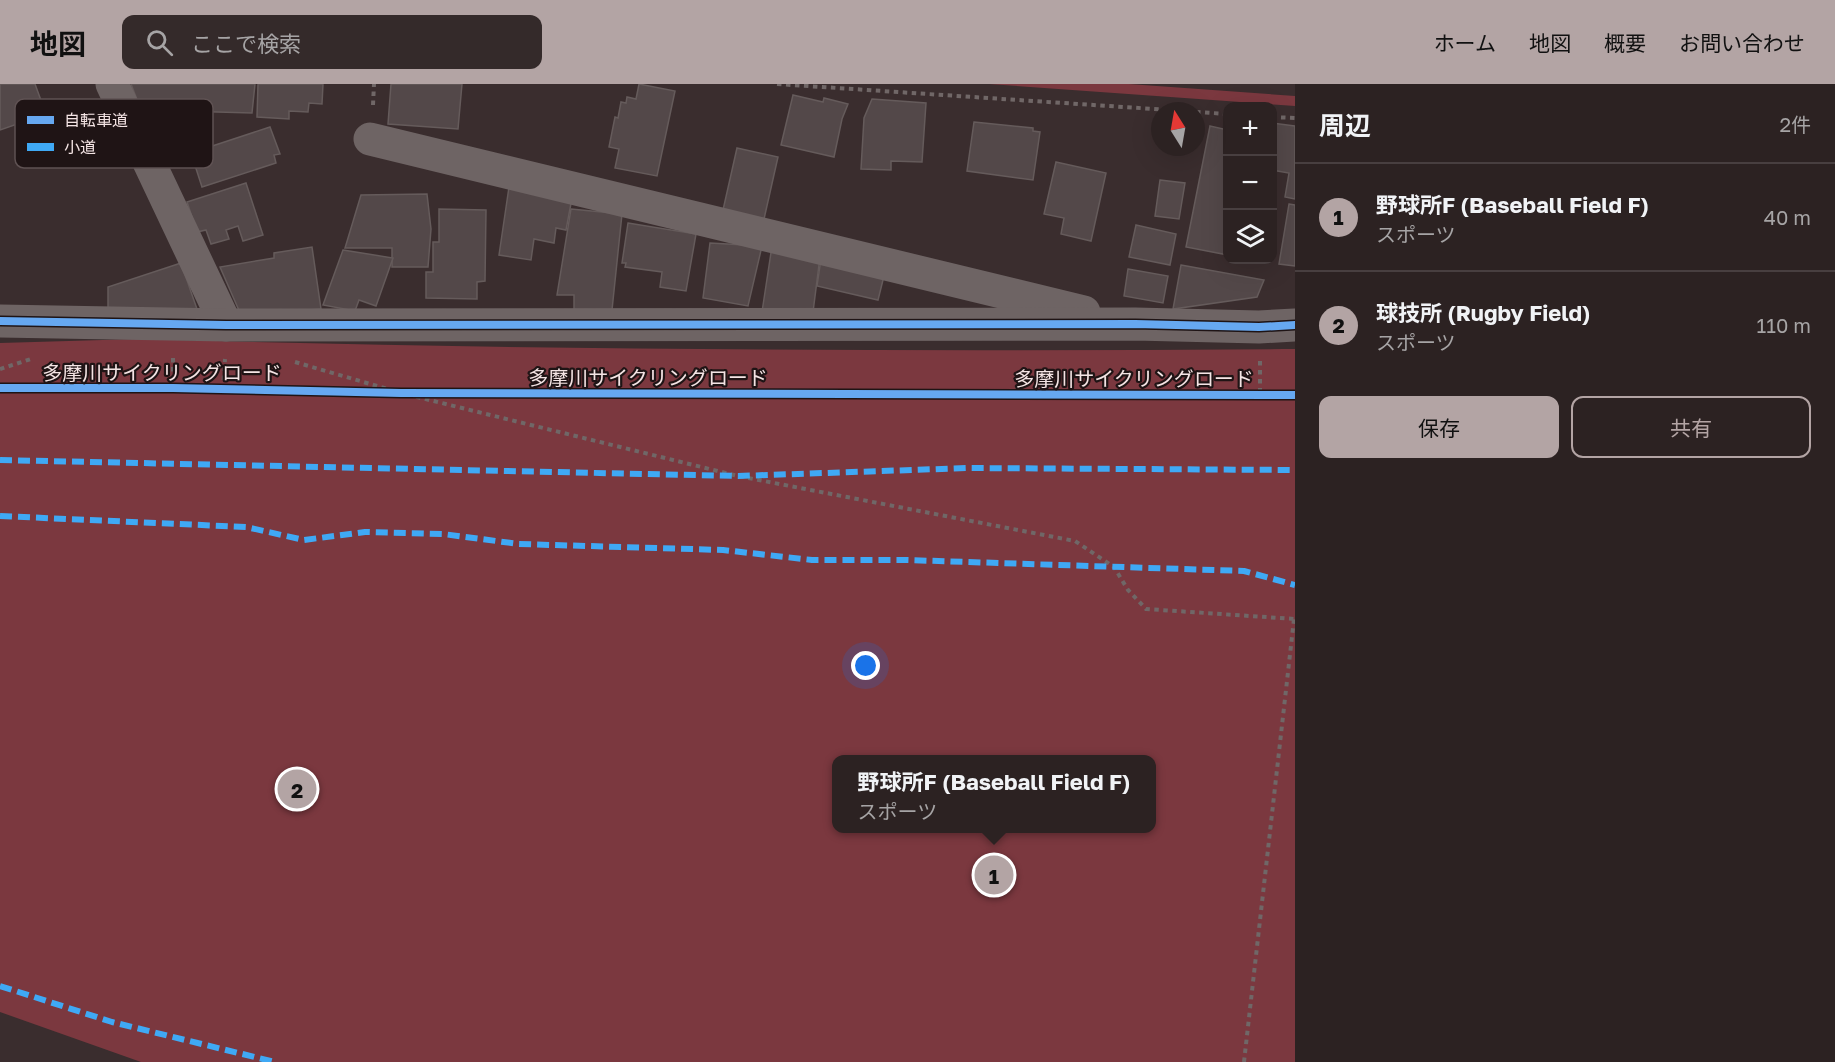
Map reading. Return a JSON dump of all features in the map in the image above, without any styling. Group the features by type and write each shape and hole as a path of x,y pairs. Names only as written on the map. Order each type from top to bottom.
{"street":[{"path":"111,84 118,99"},
{"path":"370,139 1135,324"},
{"path":"151,168 226,325"},
{"path":"0,321 226,325 1135,324 1259,327 1295,325"}],"path":[{"path":"777,84 1151,109"},
{"path":"1205,113 1223,114"},
{"path":"1277,117 1295,118"},
{"path":"223,389 226,325"},
{"path":"288,360 401,393 738,476 1075,541 1114,567 1128,590 1146,609 1295,619 1244,1062"},
{"path":"366,392 437,393"}],"shaded area":[{"path":"989,84 1129,84 1295,96 1295,106 1277,105 1277,102 1239,102"},
{"path":"137,339 426,346 716,349 1295,349 1295,1062 141,1062 0,1012 0,343"}],"building":[{"path":"0,84 35,84 40,99 15,99 15,125 0,130"},
{"path":"131,84 255,84 252,113 213,112 213,99 137,99"},
{"path":"258,84 323,84 322,104 309,103 308,112 289,111 289,119 257,117"},
{"path":"391,84 462,84 458,129 388,124"},
{"path":"639,84 675,91 657,176 615,168 619,149 609,147 615,117 618,118 621,102 626,103 627,97 636,99"},
{"path":"793,95 823,102 824,98 848,104 842,119 834,157 781,145"},
{"path":"872,99 926,103 922,162 891,161 891,170 861,169 864,118"},
{"path":"974,122 1033,128 1033,131 1040,132 1033,180 967,171"},
{"path":"1277,124 1295,126 1295,199 1285,197 1289,173 1277,171"},
{"path":"1210,126 1223,129 1223,254 1186,247"},
{"path":"270,127 280,154 274,155 276,163 202,187 196,168 213,168 213,146"},
{"path":"737,148 778,157 764,219 723,210"},
{"path":"1056,162 1106,173 1091,241 1061,234 1064,218 1044,214"},
{"path":"1160,180 1185,183 1179,219 1155,216"},
{"path":"246,183 263,235 243,241 238,226 226,230 229,239 211,244 206,230 197,232 187,202"},
{"path":"509,187 572,198 566,230 556,228 554,243 534,239 531,260 499,255"},
{"path":"427,194 431,229 428,267 392,267 392,248 345,248 361,195"},
{"path":"1289,204 1295,205 1295,266 1279,264"},
{"path":"439,209 486,210 485,281 477,282 477,299 426,298 426,272 433,272 433,242 439,242"},
{"path":"571,209 622,214 612,310 574,310 574,295 557,295"},
{"path":"628,223 696,234 686,291 660,287 662,272 625,267 626,263 622,263"},
{"path":"1136,225 1176,234 1170,265 1129,257"},
{"path":"710,243 762,246 748,306 703,298"},
{"path":"772,246 820,257 813,312 762,312"},
{"path":"312,247 321,309 241,315 220,267 274,258 274,253"},
{"path":"343,250 393,258 376,306 359,300 355,311 323,305"},
{"path":"821,259 887,264 878,300 817,286"},
{"path":"181,263 198,312 108,309 108,287"},
{"path":"1181,265 1264,280 1257,297 1173,309"},
{"path":"1128,269 1168,276 1163,303 1124,296"}],"marked path":[{"path":"0,460 738,476 969,468 1295,470"},
{"path":"0,516 246,527 304,540 365,532 443,534 519,544 723,550 812,560 906,560 1244,571 1295,585"},
{"path":"0,986 112,1022 275,1062"}],"cycle path":[{"path":"0,321 226,325 1135,324 1259,327 1295,325"},
{"name":"多摩川サイクリングロード","path":"0,388 173,388 401,393 1295,395"}],"place":[{"name":"球技所 (Rugby Field)","path":"297,789"},
{"name":"野球所F (Baseball Field F)","path":"994,875"}]}
